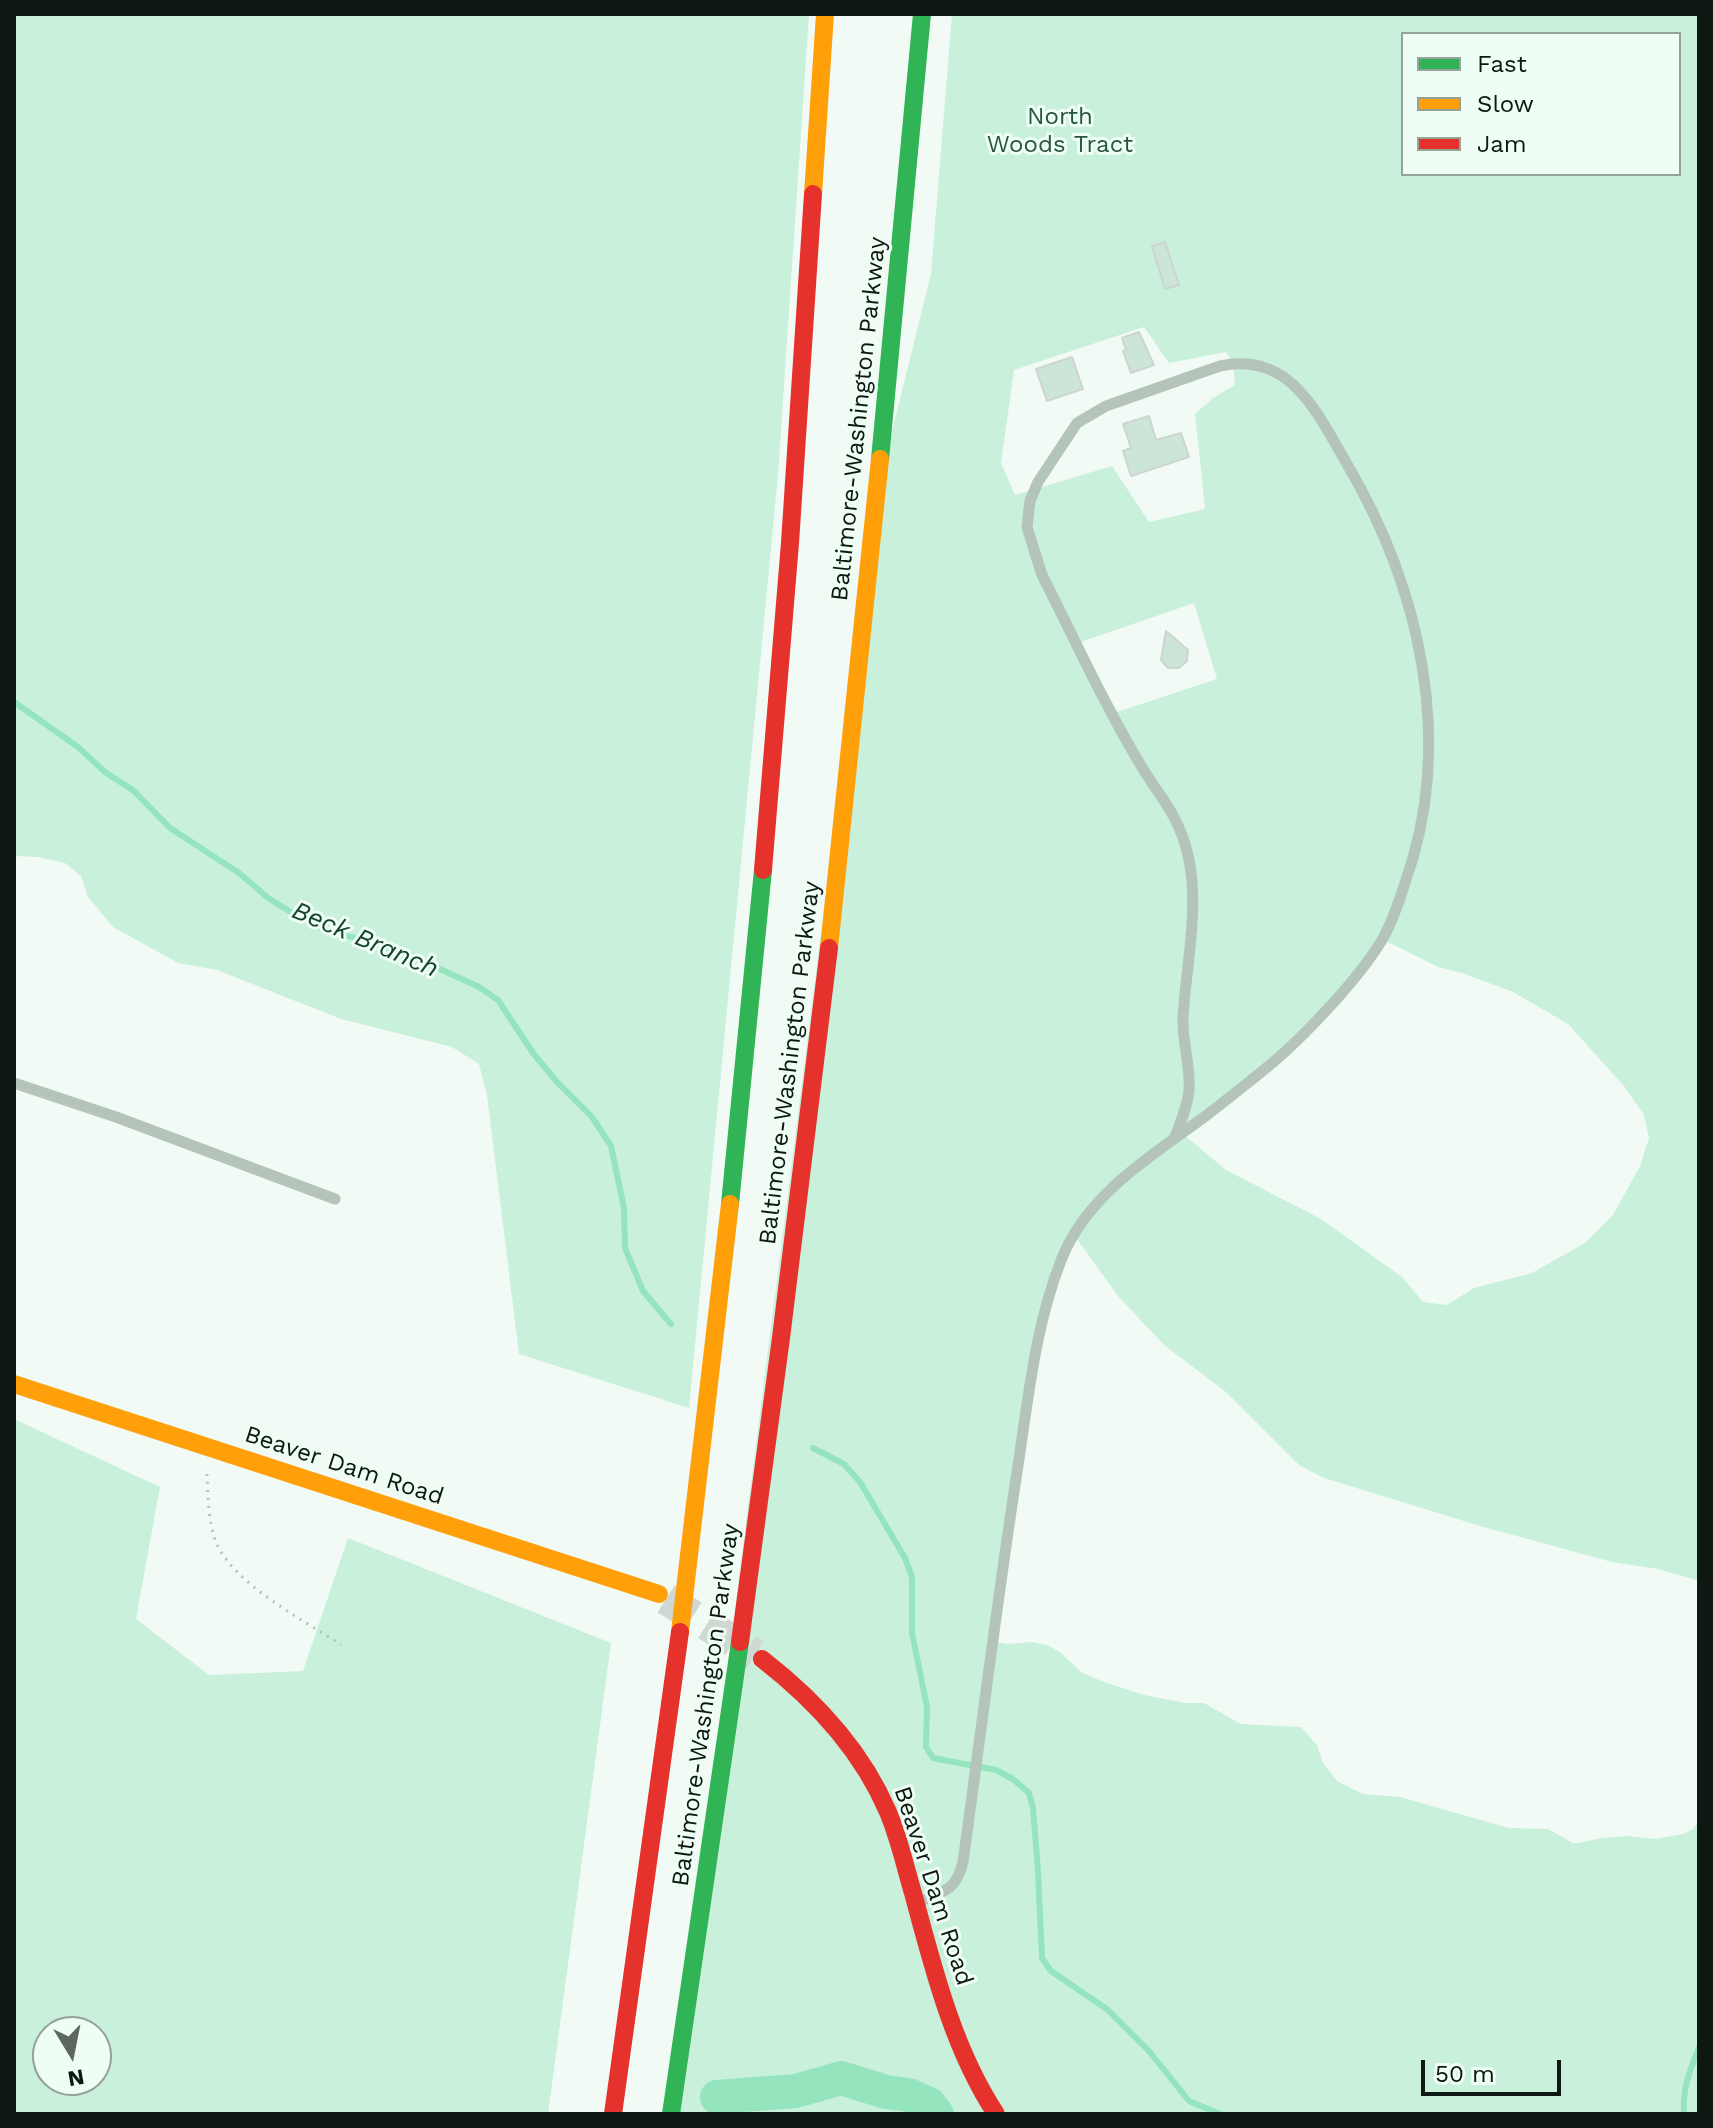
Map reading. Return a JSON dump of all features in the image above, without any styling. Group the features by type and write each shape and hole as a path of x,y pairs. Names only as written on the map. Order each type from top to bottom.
{"main road":[{"name":"Baltimore-Washington Parkway","path":"613,2114 676,1659 747,1044 795,484 825,14"},
{"name":"Baltimore-Washington Parkway","path":"671,2114 741,1638 816,1055 877,492 922,14"},
{"name":"Beaver Dam Road","path":"14,1384 659,1594"},
{"name":"Beaver Dam Road","path":"762,1659 812,1701 853,1749 867,1771 887,1810 951,2017 972,2072 996,2114"}],"lane":[{"path":"916,1904 952,1887 957,1882 963,1862 1028,1397 1052,1284 1064,1252 1092,1209 1127,1175 1270,1065 1337,998 1382,939 1416,853 1427,798 1431,746 1422,657 1412,615 1354,475 1303,393 1277,371 1239,363 1220,366 1106,406 1084,418 1068,435 1044,472 1030,501 1027,516 1031,545 1042,575 1141,767 1167,802 1188,855 1193,882 1192,914 1182,1029 1189,1089 1175,1137"},
{"path":"14,1083 116,1117 335,1199"}],"path":[{"path":"205,1446 216,1542 233,1568 341,1645"}],"green space":[{"path":"14,14 809,14 778,475 689,1408 519,1354 487,1095 479,1064 452,1047 341,1019 217,970 178,963 113,927 88,897 81,876 65,863 14,856"},
{"name":"North Woods Tract","path":"952,14 1699,14 1699,1581 1658,1569 1612,1562 1480,1526 1324,1478 1299,1465 1226,1392 1164,1345 1118,1296 1074,1235 1039,1338 995,1642 1047,1645 1060,1652 1081,1672 1104,1682 1144,1695 1204,1703 1241,1724 1301,1727 1317,1745 1323,1763 1337,1781 1363,1794 1400,1797 1509,1828 1548,1829 1573,1843 1626,1836 1655,1839 1683,1834 1692,1830 1699,1821 1699,2114 671,2114 877,492 931,274","holes":["1144,327 1169,363 1226,352 1233,362 1235,385 1195,414 1205,509 1149,522 1112,466 1015,495 1001,463 1014,370","1194,603 1217,679 1114,713 1078,643","1382,939 1438,967 1513,992 1568,1024 1624,1086 1644,1115 1649,1138 1640,1166 1613,1215 1585,1243 1532,1273 1474,1288 1447,1305 1423,1302 1402,1277 1321,1219 1226,1170 1182,1133 1302,1034"]},
{"path":"14,1419 160,1487 136,1619 209,1675 303,1671 348,1538 611,1643 548,2114 14,2114"}],"building":[{"path":"1165,242 1179,285 1165,289 1152,246"},
{"path":"1139,332 1154,365 1131,373 1122,338"},
{"path":"1072,357 1083,389 1047,401 1036,369"},
{"path":"1149,416 1156,440 1181,433 1189,457 1131,476 1123,451 1131,448 1123,424"},
{"path":"1166,631 1188,650 1187,661 1179,668 1168,668 1161,660"}],"waterway":[{"name":"Beck Branch","path":"14,702 134,791 170,828 239,873 268,898 322,928 410,955 479,987 498,1000 533,1053 592,1117 611,1146 624,1208 625,1248 643,1291 671,1324"},
{"name":"Beck Branch","path":"813,1448 844,1464 860,1482 905,1558 912,1577 912,1633 927,1707 926,1747 933,1758 996,1770 1029,1793 1038,1871 1042,1958 1051,1971 1108,2010 1149,2051 1189,2101 1220,2114"},
{"path":"1684,2114 1685,2088 1699,2047"},
{"path":"717,2097 796,2091 841,2078 886,2092 909,2095 929,2104 937,2114"}],"tunnel":[{"path":"666,1599 755,1655"}],"traffic: fast":[{"path":"880,459 922,14"},
{"path":"730,1204 763,870"},
{"path":"671,2114 740,1642"}],"traffic: slow":[{"path":"813,194 825,14"},
{"path":"829,948 880,459"},
{"path":"680,1632 730,1204"},
{"path":"14,1384 659,1594"}],"traffic: jam":[{"path":"763,870 790,543 813,194"},
{"path":"740,1642 829,948"},
{"path":"613,2114 680,1632"},
{"path":"762,1659 800,1691 835,1727 877,1789 895,1832 956,2035 996,2114"}]}
